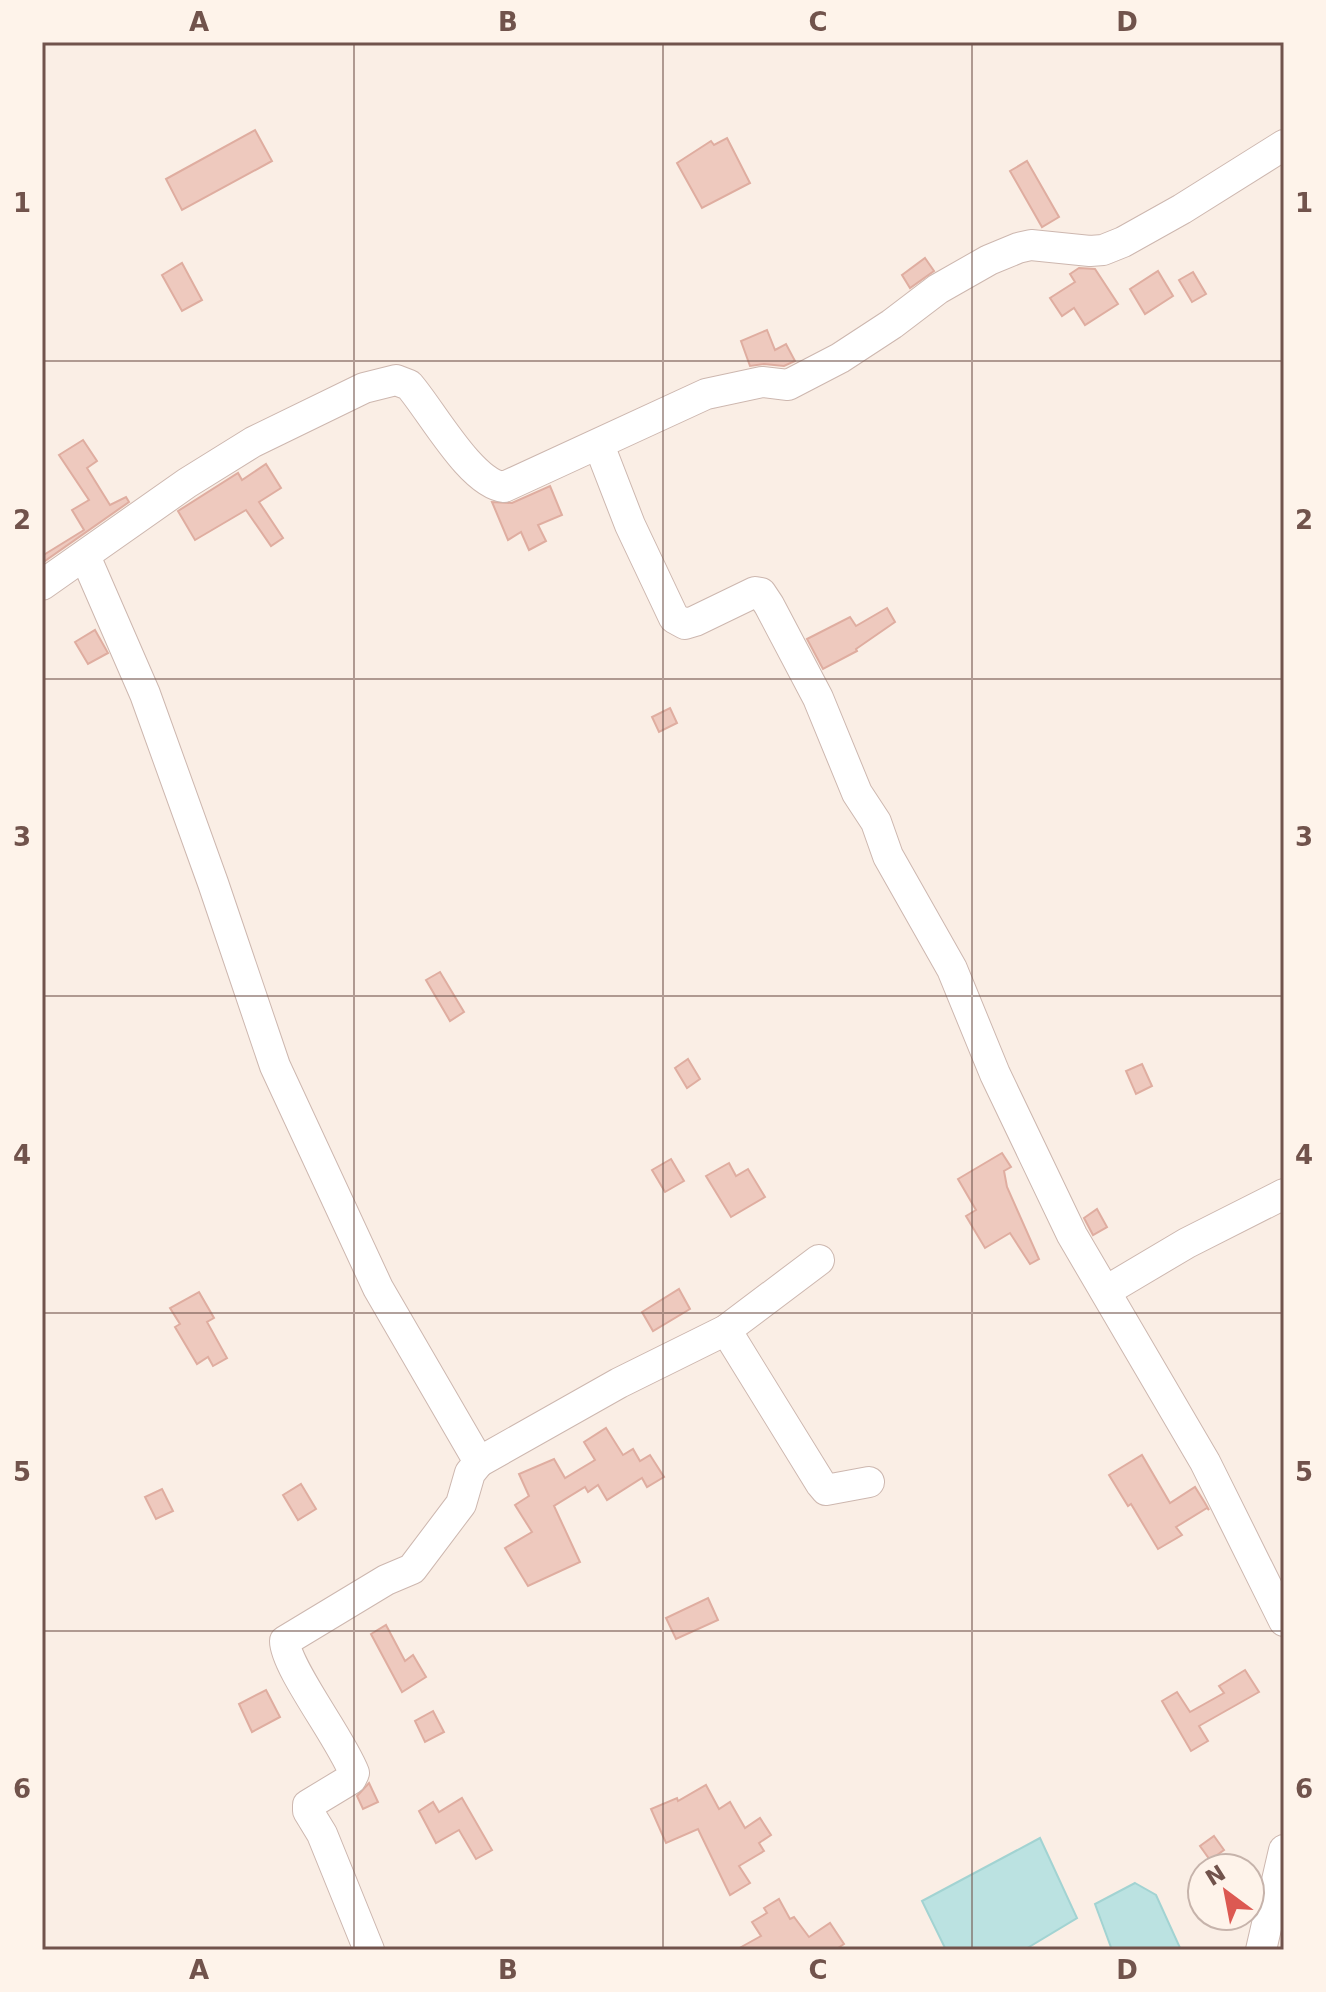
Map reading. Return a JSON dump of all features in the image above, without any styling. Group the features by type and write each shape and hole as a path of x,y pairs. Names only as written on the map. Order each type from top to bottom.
{"street":[{"path":"42,585 187,483 253,442 364,388 396,380 409,385 469,463 497,486 512,484 706,394 762,382 788,385 840,358 938,289 989,260 1018,248 1031,245 1090,251 1103,250 1123,242 1284,145"},
{"path":"599,445 630,525 674,618 685,624 695,621 755,592 761,593 769,605 818,698 857,793 876,822 888,856 952,969 995,1074 1072,1235 1205,1462 1284,1621"},
{"path":"85,556 145,694 275,1066 378,1288 479,1462"},
{"path":"1106,1291 1187,1243 1284,1194"},
{"path":"369,1950 322,1834 308,1811 308,1805 351,1779 354,1773 289,1659 285,1641 386,1580 412,1569 461,1504 470,1473 479,1462 619,1383 726,1330 819,1260"},
{"path":"726,1330 826,1490 869,1482"},
{"path":"1261,1950 1284,1850"}],"water":[{"path":"1040,1838 1077,1918 1024,1950 946,1950 922,1901"},
{"path":"1135,1883 1156,1895 1181,1950 1112,1950 1095,1904"}],"building":[{"path":"255,130 272,161 182,210 166,179"},
{"path":"727,138 750,183 702,208 677,163 711,141 714,145"},
{"path":"1027,161 1059,217 1042,227 1010,171"},
{"path":"925,258 934,271 910,288 902,275"},
{"path":"182,263 202,300 182,311 162,275"},
{"path":"1079,268 1095,269 1118,304 1085,325 1074,308 1062,316 1050,298 1075,282 1070,274"},
{"path":"1158,271 1173,296 1145,314 1130,289"},
{"path":"1193,272 1206,294 1192,302 1179,280"},
{"path":"767,330 775,350 786,344 795,361 784,366 750,366 741,341"},
{"path":"83,440 97,461 87,468 110,505 126,497 129,502 42,563 42,556 84,530 72,510 89,500 59,455"},
{"path":"266,464 281,488 259,502 283,538 271,546 246,510 195,540 178,511 238,473 242,480"},
{"path":"550,486 562,515 538,525 546,541 529,550 521,532 508,540 492,502 512,503"},
{"path":"887,608 895,622 857,651 823,669 807,639 850,617 856,626"},
{"path":"95,630 108,653 88,664 75,642"},
{"path":"670,708 677,723 659,732 652,717"},
{"path":"440,972 464,1012 450,1021 426,980"},
{"path":"688,1059 700,1079 687,1088 675,1068"},
{"path":"1142,1064 1152,1086 1136,1094 1126,1071"},
{"path":"1002,1153 1011,1167 1004,1171 1007,1187 1039,1259 1030,1264 1010,1233 985,1248 966,1216 976,1210 958,1179"},
{"path":"671,1159 684,1181 665,1192 652,1170"},
{"path":"729,1163 736,1176 748,1169 765,1197 731,1217 706,1176"},
{"path":"1097,1209 1107,1227 1093,1235 1084,1218"},
{"path":"679,1289 690,1309 653,1331 642,1312"},
{"path":"199,1292 214,1318 207,1322 227,1358 213,1366 208,1357 197,1364 175,1327 180,1324 170,1308"},
{"path":"606,1428 623,1455 633,1449 640,1461 650,1455 664,1477 647,1487 642,1478 607,1500 598,1485 588,1492 585,1487 554,1506 580,1562 528,1586 505,1548 532,1532 515,1505 529,1496 519,1474 554,1459 565,1478 595,1460 584,1442"},
{"path":"1142,1455 1170,1503 1195,1487 1209,1510 1207,1508 1176,1527 1182,1535 1158,1549 1109,1475"},
{"path":"301,1484 316,1509 298,1520 283,1495"},
{"path":"162,1489 173,1511 156,1519 145,1497"},
{"path":"708,1598 718,1620 676,1639 666,1618"},
{"path":"386,1625 405,1661 413,1655 426,1677 402,1692 371,1634"},
{"path":"1245,1670 1259,1692 1199,1726 1208,1741 1191,1751 1162,1701 1177,1692 1190,1712 1224,1693 1219,1686"},
{"path":"266,1690 280,1717 252,1732 239,1704"},
{"path":"433,1711 444,1732 425,1742 415,1721"},
{"path":"369,1783 378,1802 363,1809 357,1796"},
{"path":"706,1785 719,1809 730,1802 745,1828 760,1818 771,1835 759,1843 764,1851 739,1866 750,1883 730,1895 698,1829 666,1843 651,1809 677,1798 678,1801"},
{"path":"462,1798 492,1850 476,1859 459,1830 436,1843 419,1811 433,1802 439,1812"},
{"path":"1214,1836 1224,1850 1204,1852 1200,1846"},
{"path":"779,1899 790,1919 794,1917 809,1937 830,1923 844,1944 835,1950 736,1950 761,1936 752,1922 767,1913 764,1908"}]}
